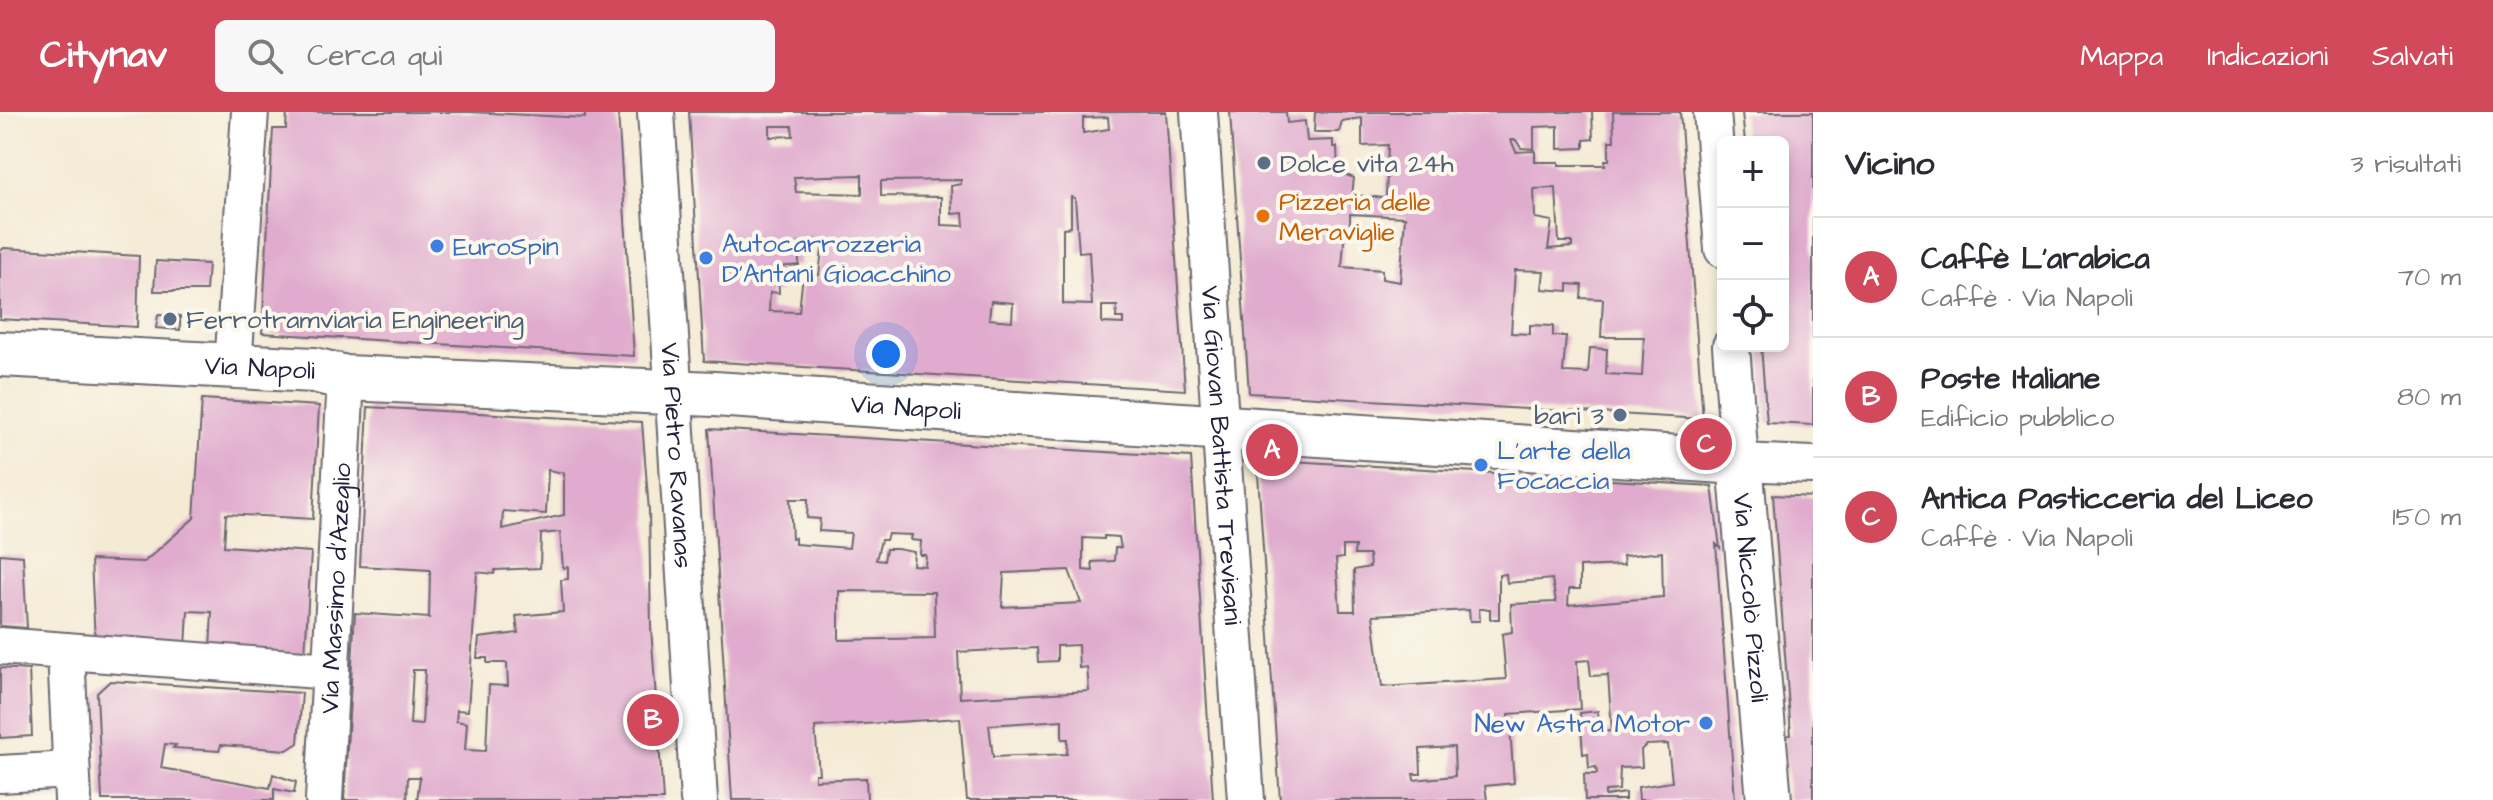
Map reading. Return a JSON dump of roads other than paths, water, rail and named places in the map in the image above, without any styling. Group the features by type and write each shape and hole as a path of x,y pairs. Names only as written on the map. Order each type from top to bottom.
{"street":[{"path":"233,367 250,112"},
{"name":"Via Pietro Ravanas","path":"656,112 699,800"},
{"name":"Via Giovan Battista Trevisani","path":"1199,112 1246,800"},
{"path":"1712,112 1720,208"},
{"name":"Via Niccolò Pizzoli","path":"1731,352 1769,800"},
{"name":"Via Napoli","path":"0,354 314,370 346,378 673,393 1813,465"},
{"name":"Via Massimo d'Azeglio","path":"324,799 346,378"},
{"path":"0,646 331,671"},
{"path":"0,774 72,785 66,651"}],"place":[{"name":"Dolce vita 24h","path":"1264,163"},
{"name":"Pizzeria delle Meraviglie","path":"1263,216"},
{"name":"EuroSpin","path":"437,246"},
{"name":"Autocarrozzeria D'Antani Gioacchino","path":"706,258"},
{"name":"Ferrotramviaria Engineering","path":"170,319"},
{"name":"bari 3","path":"1620,415"},
{"name":"Antica Pasticceria del Liceo","path":"1706,444"},
{"name":"Caffè L'arabica","path":"1272,450"},
{"name":"L'arte della Focaccia","path":"1481,465"},
{"name":"Poste Italiane","path":"653,720"},
{"name":"New Astra Motor","path":"1706,723"}]}
